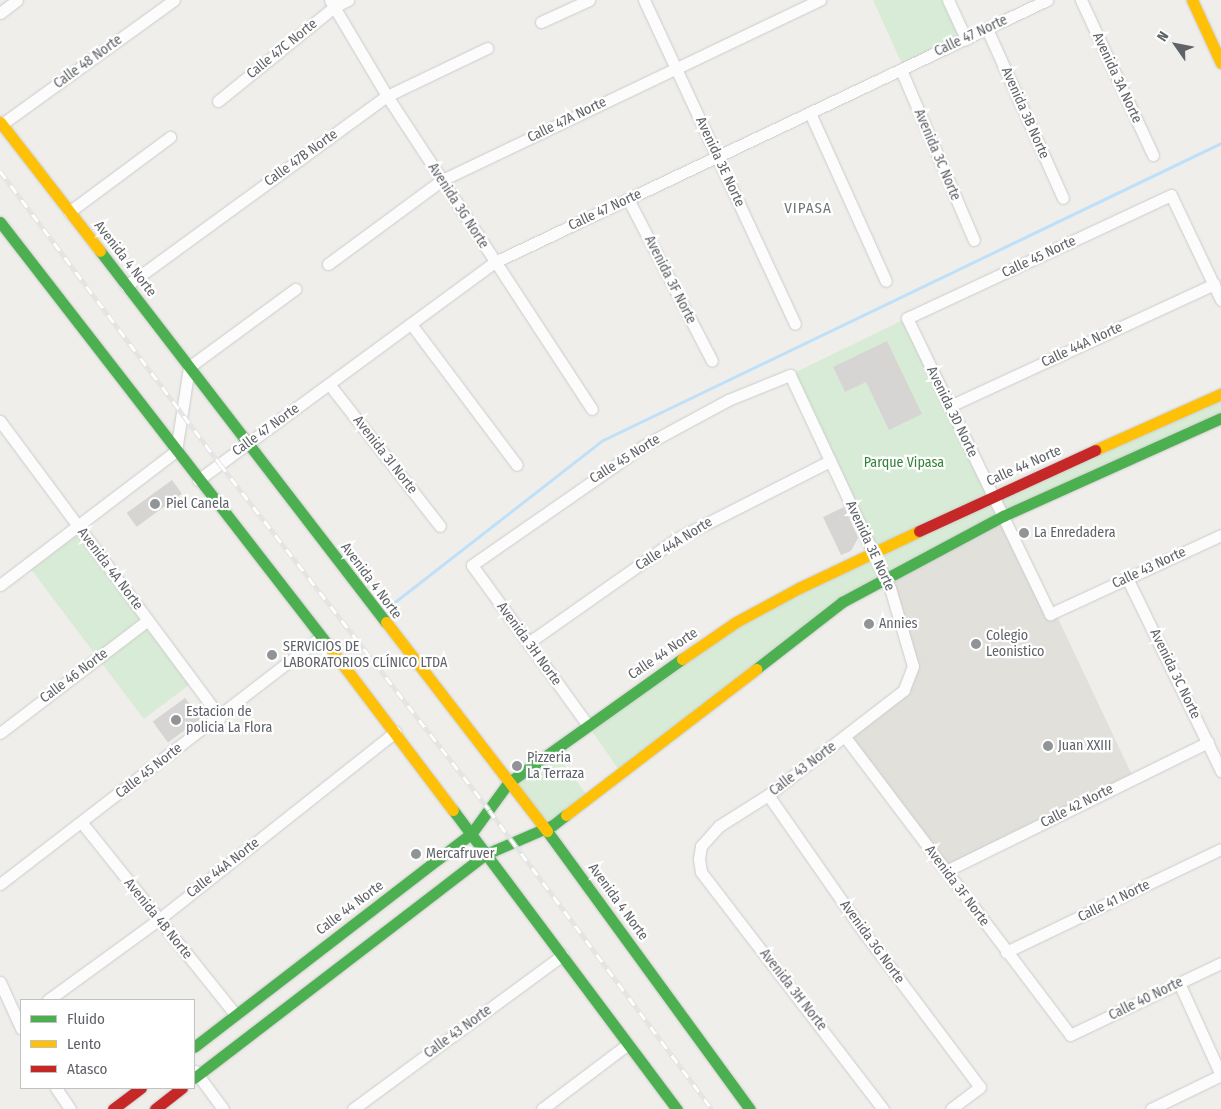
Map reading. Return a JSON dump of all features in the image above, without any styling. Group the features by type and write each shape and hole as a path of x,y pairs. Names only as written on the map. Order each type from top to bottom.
{"main road":[{"path":"1192,0 1221,63"},
{"name":"Avenida 4 Norte","path":"1,123 508,783 546,828 750,1109"},
{"path":"0,222 320,638 395,732 677,1109"},
{"name":"Calle 44 Norte","path":"195,1046 471,834 508,783 587,724 736,622 799,588 874,555 993,496 1221,394"},
{"path":"195,1074 486,854 546,828 621,774 772,653 842,602 885,576 1003,516 1221,418"},
{"path":"113,1109 140,1089"},
{"path":"155,1109 181,1089"}],"street":[{"path":"0,13 17,0"},
{"name":"Calle 48 Norte","path":"1,123 174,0"},
{"name":"Calle 47C Norte","path":"218,101 332,3 348,0"},
{"path":"541,22 589,0"},
{"name":"Avenida 3E Norte","path":"644,0 795,324"},
{"name":"Calle 47A Norte","path":"328,264 442,180 820,0"},
{"path":"948,0 966,39"},
{"name":"Calle 47 Norte","path":"198,480 495,262 1047,0"},
{"name":"Avenida 3A Norte","path":"1081,0 1153,156"},
{"name":"Avenida 3G Norte","path":"332,3 387,96 592,409"},
{"name":"Avenida 3B Norte","path":"987,29 1063,198"},
{"name":"Calle 47B Norte","path":"126,286 387,96 487,48"},
{"name":"Avenida 3C Norte","path":"901,70 974,240"},
{"path":"810,113 886,281"},
{"path":"69,212 170,137"},
{"name":"Calle 45 Norte","path":"907,318 1171,196 1214,284"},
{"name":"Avenida 3F Norte","path":"628,199 712,362"},
{"path":"1214,284 1221,300"},
{"name":"Calle 44A Norte","path":"950,406 1214,284"},
{"path":"0,585 176,451 189,367 295,289"},
{"name":"Avenida 3D Norte","path":"907,318 1050,614"},
{"path":"411,324 517,465"},
{"name":"Avenida 3E Norte","path":"790,375 885,576 913,666"},
{"name":"Calle 45 Norte","path":"472,565 643,446 728,400 790,375"},
{"name":"Avenida 3I Norte","path":"329,384 440,526"},
{"name":"Avenida 4A Norte","path":"0,421 220,717"},
{"name":"Calle 44A Norte","path":"528,643 676,539 830,461"},
{"name":"Calle 43 Norte","path":"1050,614 1220,538"},
{"name":"Avenida 3H Norte","path":"472,565 587,724"},
{"name":"Avenida 3C Norte","path":"1127,578 1221,771"},
{"name":"Calle 46 Norte","path":"0,733 148,620"},
{"name":"Calle 45 Norte","path":"0,884 220,717 320,638"},
{"name":"Calle 43 Norte","path":"701,872 701,846 719,826 768,795 846,737 904,690 913,666"},
{"name":"Calle 44A Norte","path":"49,999 158,920 395,732"},
{"name":"Avenida 3F Norte","path":"846,737 1070,1035"},
{"name":"Calle 42 Norte","path":"946,871 1208,742"},
{"name":"Avenida 3G Norte","path":"768,795 865,934 980,1087 951,1109"},
{"name":"Avenida 4B Norte","path":"82,823 158,920 236,1014"},
{"name":"Calle 41 Norte","path":"1006,952 1221,849"},
{"name":"Avenida 3H Norte","path":"701,872 883,1109"},
{"name":"Calle 43 Norte","path":"353,1109 563,955"},
{"name":"Calle 40 Norte","path":"1070,1035 1221,963"},
{"path":"0,982 20,1023"},
{"path":"1151,1109 1221,1075 1179,983"},
{"path":"542,1109 628,1044"},
{"path":"195,1074 223,1109"},
{"path":"57,1089 70,1109"}],"shaded area":[{"path":"1003,516 1055,612 1133,777 946,871 845,737 910,678 885,576"}],"green space":[{"path":"873,0 946,0 963,38 903,66"},
{"name":"Parque Vipasa","path":"907,318 993,496 1221,394 1221,418 896,570 621,773 587,724 736,622 874,555 790,375"},
{"path":"76,531 191,684 144,719 29,567"},
{"path":"553,749 589,798 553,825 508,783"}],"building":[{"path":"887,341 922,414 889,430 866,382 845,392 833,367"},
{"name":"Piel Canela","path":"172,480 182,494 137,527 127,513"},
{"path":"844,507 858,538 851,551 841,555 823,517"},
{"name":"Estacion de policia La Flora","path":"185,698 200,719 168,743 153,722"}],"waterway":[{"path":"387,608 603,440 1221,143"}],"railway":[{"path":"0,171 220,464 489,810 712,1109"}],"traffic: fast":[{"path":"0,222 328,645"},
{"path":"100,251 386,622"},
{"path":"756,669 842,602 1003,516 1221,418"},
{"path":"195,1046 471,834 508,783 682,659"},
{"path":"453,810 677,1109"},
{"path":"195,1077 486,854 553,825 566,815"},
{"path":"547,831 750,1109"}],"traffic: slow":[{"path":"1192,0 1221,63"},
{"path":"0,122 100,251"},
{"path":"1095,450 1221,394"},
{"path":"682,659 736,622 799,588 919,531"},
{"path":"386,622 547,831"},
{"path":"328,645 453,810"},
{"path":"566,815 756,669"}],"traffic: jam":[{"path":"919,531 1095,450"},
{"path":"113,1109 140,1089"},
{"path":"155,1109 181,1089"}],"place":[{"name":"Piel Canela","path":"155,504"},
{"name":"La Enredadera","path":"1024,533"},
{"name":"Annies","path":"869,624"},
{"name":"Colegio Leonistico","path":"976,644"},
{"name":"SERVICIOS DE LABORATORIOS CLÍNICO LTDA","path":"272,655"},
{"name":"Estacion de policia La Flora","path":"176,720"},
{"name":"Juan XXIII","path":"1048,746"},
{"name":"Pizzeria La Terraza","path":"517,766"},
{"name":"Mercafruver","path":"416,854"}],"district":[{"name":"VIPASA","path":"808,209"}]}
